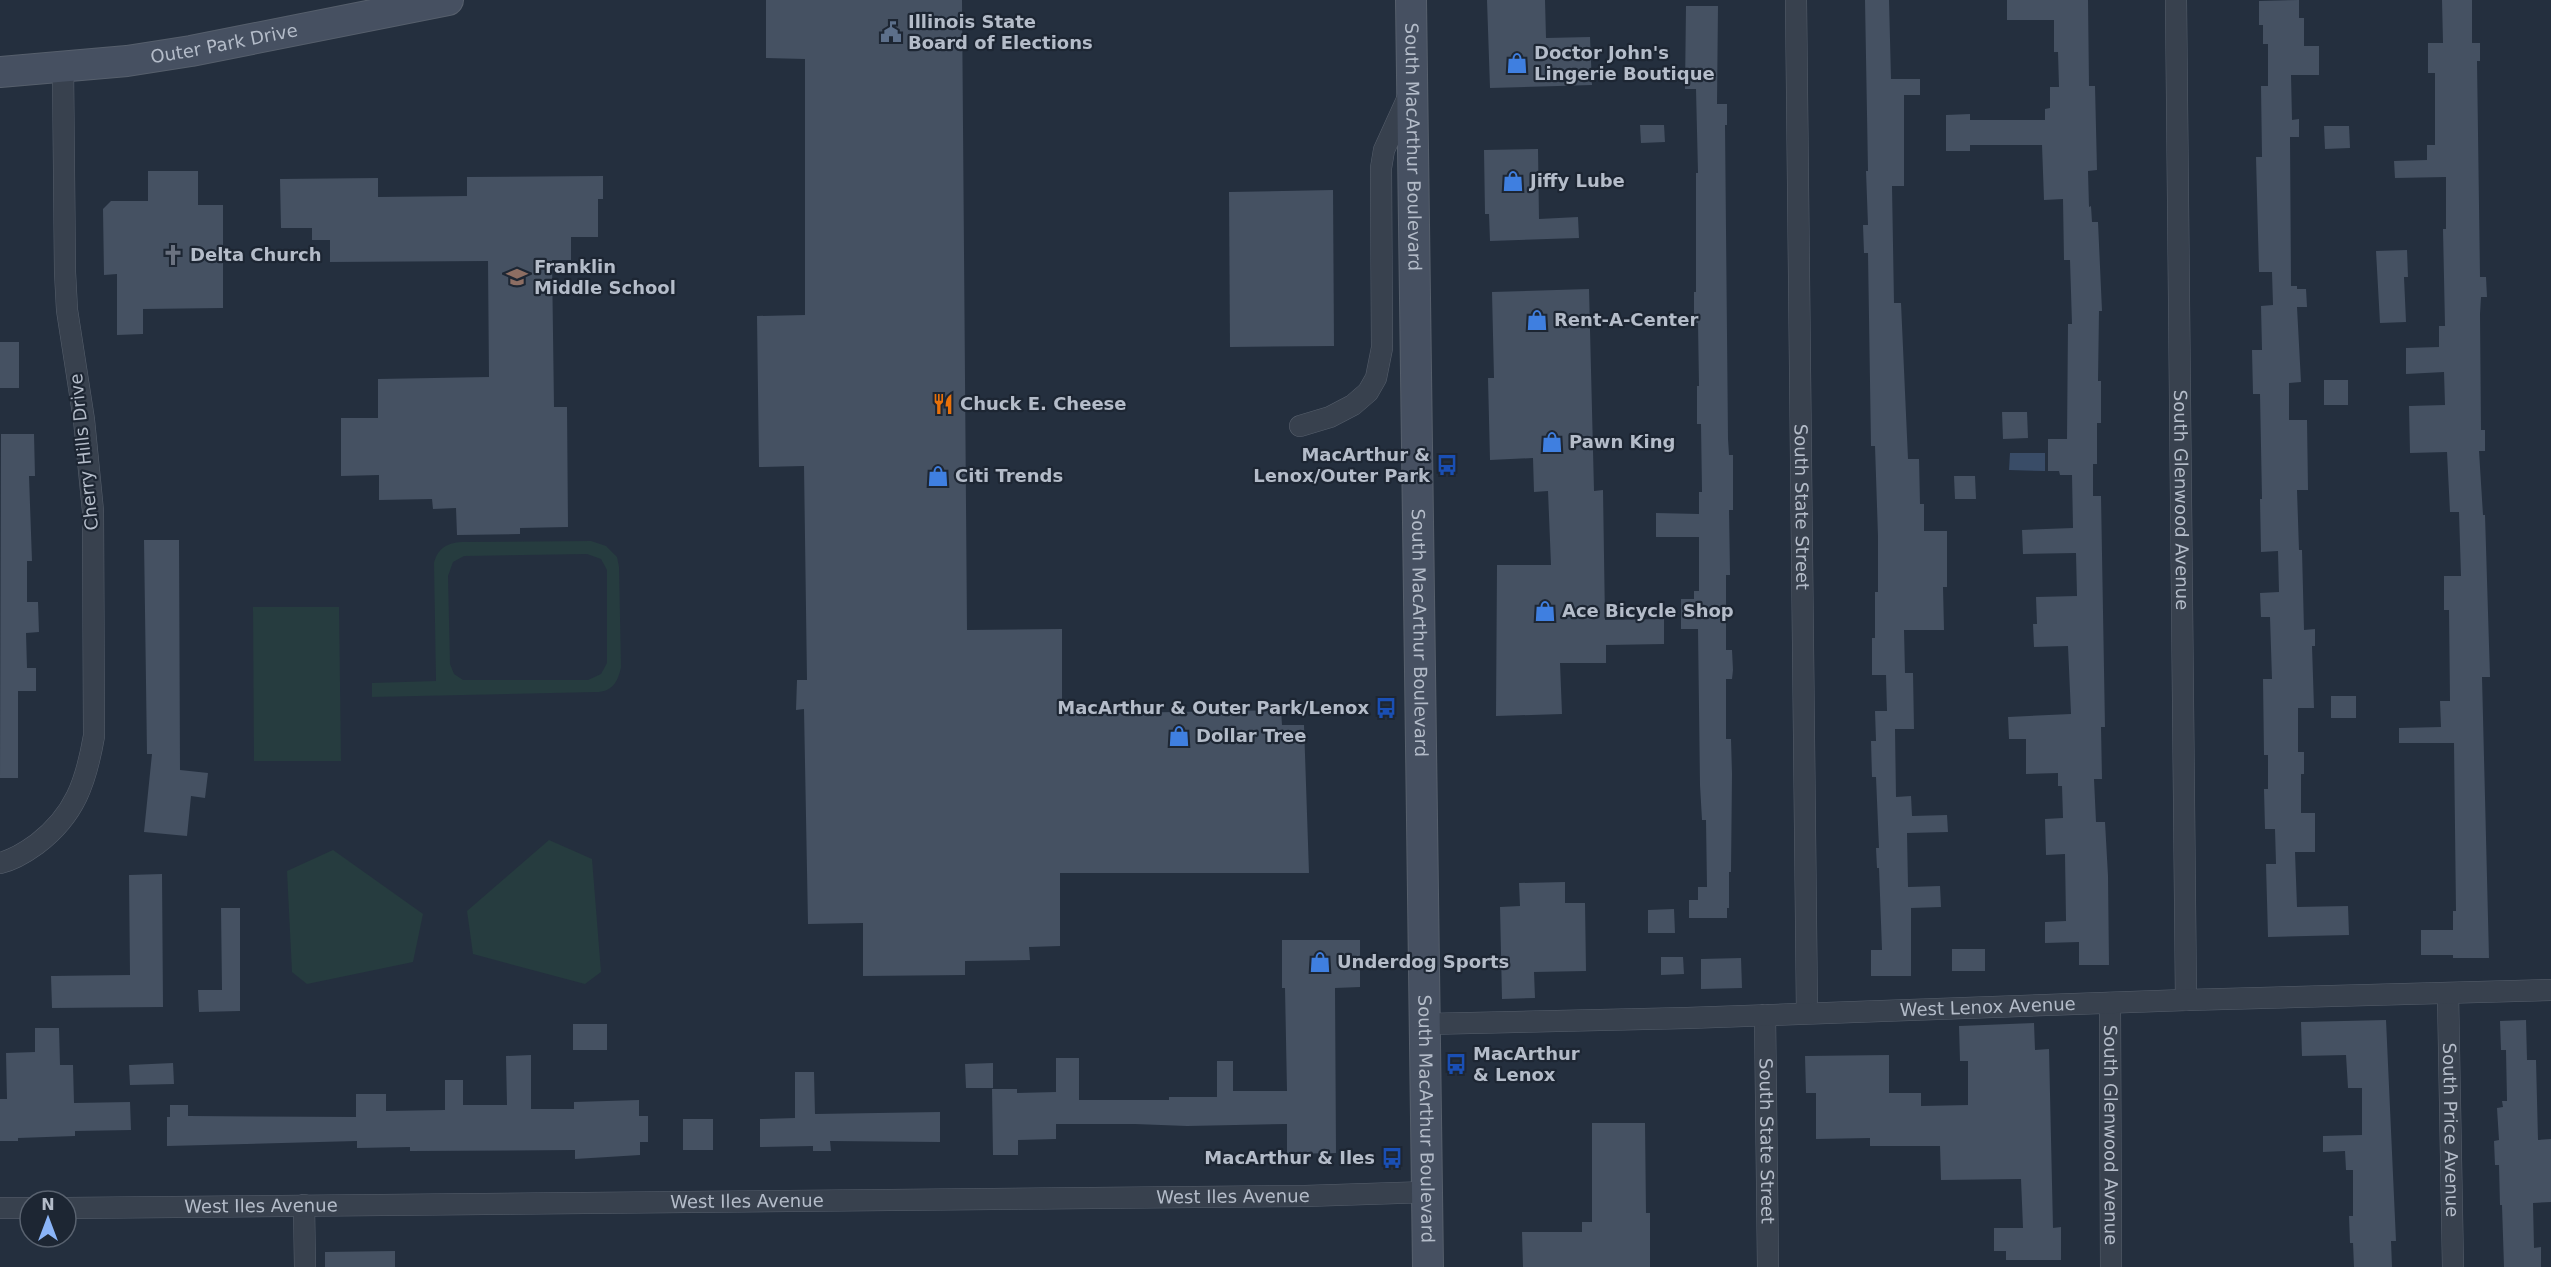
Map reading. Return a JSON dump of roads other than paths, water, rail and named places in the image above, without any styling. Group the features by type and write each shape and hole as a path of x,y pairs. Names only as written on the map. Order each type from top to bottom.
{"main road":[{"name":"Outer Park Drive","path":"0,72 63,68 191,51 448,0"},
{"name":"South MacArthur Boulevard","path":"1411,0 1428,1267"}],"street":[{"name":"South State Street","path":"1796,0 1807,1013"},
{"name":"South Glenwood Avenue","path":"2176,0 2186,1000"},
{"name":"Cherry Hills Drive","path":"0,863 28,851 56,828 74,806 89,764 94,736 93,511 84,420 67,310 63,68"},
{"path":"1300,426 1330,417 1353,405 1368,392 1376,378 1382,348 1381,168 1384,150 1413,86"},
{"name":"West Lenox Avenue","path":"1426,1024 2551,990"},
{"name":"South Price Avenue","path":"2448,994 2453,1267"},
{"name":"South Glenwood Avenue","path":"2110,1003 2111,1267"},
{"name":"South State Street","path":"1765,1015 1768,1267"},
{"name":"West Iles Avenue","path":"78,1208 1305,1196 1428,1192"},
{"path":"304,1205 305,1267"},
{"path":"0,1208 18,1208"}],"water":[{"path":"2010,453 2045,453 2045,471 2009,470"}],"place":[{"name":"Illinois State Board of Elections","path":"891,32"},
{"name":"Doctor John's Lingerie Boutique","path":"1517,63"},
{"name":"Jiffy Lube","path":"1513,181"},
{"name":"Delta Church","path":"173,255"},
{"name":"Franklin Middle School","path":"517,277"},
{"name":"Rent-A-Center","path":"1537,320"},
{"name":"Chuck E. Cheese","path":"943,404"},
{"name":"Pawn King","path":"1552,442"},
{"name":"MacArthur & Lenox/Outer Park","path":"1447,465"},
{"name":"Citi Trends","path":"938,476"},
{"name":"Ace Bicycle Shop","path":"1545,611"},
{"name":"MacArthur & Outer Park/Lenox","path":"1386,708"},
{"name":"Dollar Tree","path":"1179,736"},
{"name":"Underdog Sports","path":"1320,962"},
{"name":"MacArthur & Lenox","path":"1456,1064"},
{"name":"MacArthur & Iles","path":"1392,1158"}]}
